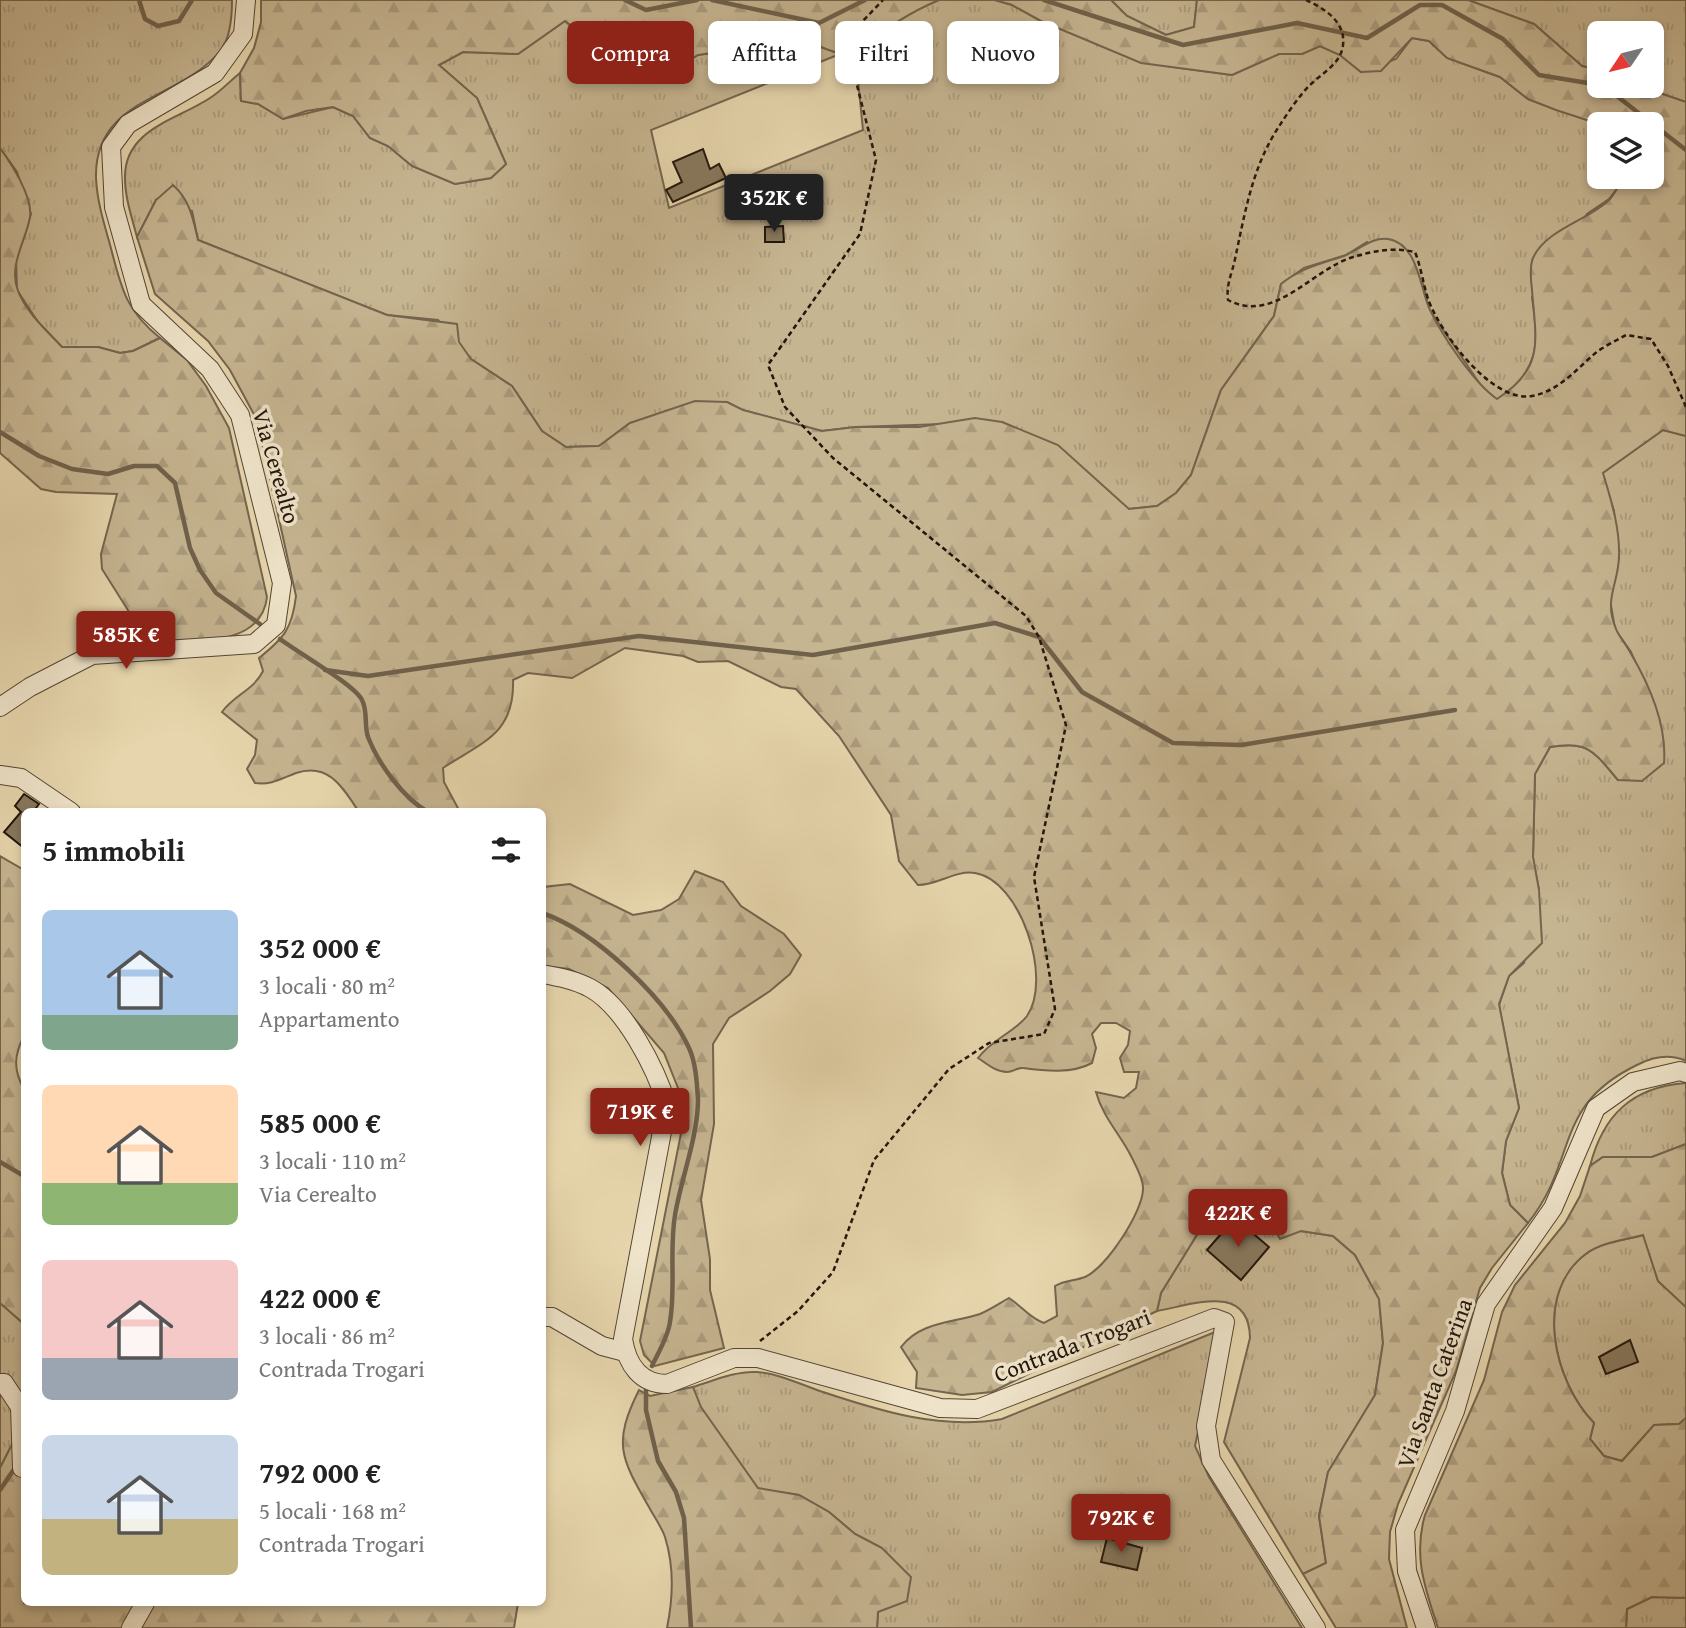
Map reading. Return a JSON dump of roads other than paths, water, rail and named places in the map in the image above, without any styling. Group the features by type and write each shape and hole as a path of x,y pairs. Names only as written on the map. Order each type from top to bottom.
{"street":[{"name":"Via Cerealto","path":"0,707 30,687 92,655 254,644 276,625 282,583 240,415 210,369 141,304 114,207 111,147 128,124 215,73 243,34 246,0"},
{"path":"0,775 22,778 65,808"},
{"path":"546,975 571,979 592,989 606,1000 658,1076 667,1105 623,1339 625,1352 602,1346 552,1317 546,1317"},
{"name":"Via Santa Caterina","path":"1426,1628 1407,1571 1405,1530 1455,1411 1486,1304 1553,1208 1596,1108 1633,1082 1680,1071 1686,1073"},
{"name":"Contrada Trogari","path":"625,1352 637,1374 656,1384 667,1384 741,1357 758,1358 940,1408 977,1409 1214,1318 1225,1322 1206,1426 1212,1460 1316,1628"},
{"path":"0,1383 4,1384 20,1407 21,1451"},
{"path":"131,1628 143,1606"}],"waterway":[{"path":"139,0 145,19 158,26 179,21 192,0"},
{"path":"625,0 646,10 697,0"},
{"path":"712,0 819,23 865,0"},
{"path":"1044,0 1183,45 1297,23 1367,38 1420,5 1442,5 1503,39 1539,75 1587,83"},
{"path":"1619,98 1686,150"},
{"path":"0,432 39,456 72,469 108,474 134,466 157,466 175,483 190,548 200,570 216,593 260,624"},
{"path":"325,670 368,676 639,636 813,655 995,623 1039,637 1082,692 1173,743 1241,745 1455,710"},
{"path":"280,639 357,694 364,704 368,737 378,758 392,779 422,808"},
{"path":"546,915 584,935 627,968 664,1008 689,1048 693,1060 697,1114 675,1215 670,1322 652,1366"},
{"path":"0,1162 21,1174"},
{"path":"646,1389 646,1410 658,1461 676,1492 684,1518 691,1628"},
{"path":"0,1490 17,1465"}]}
